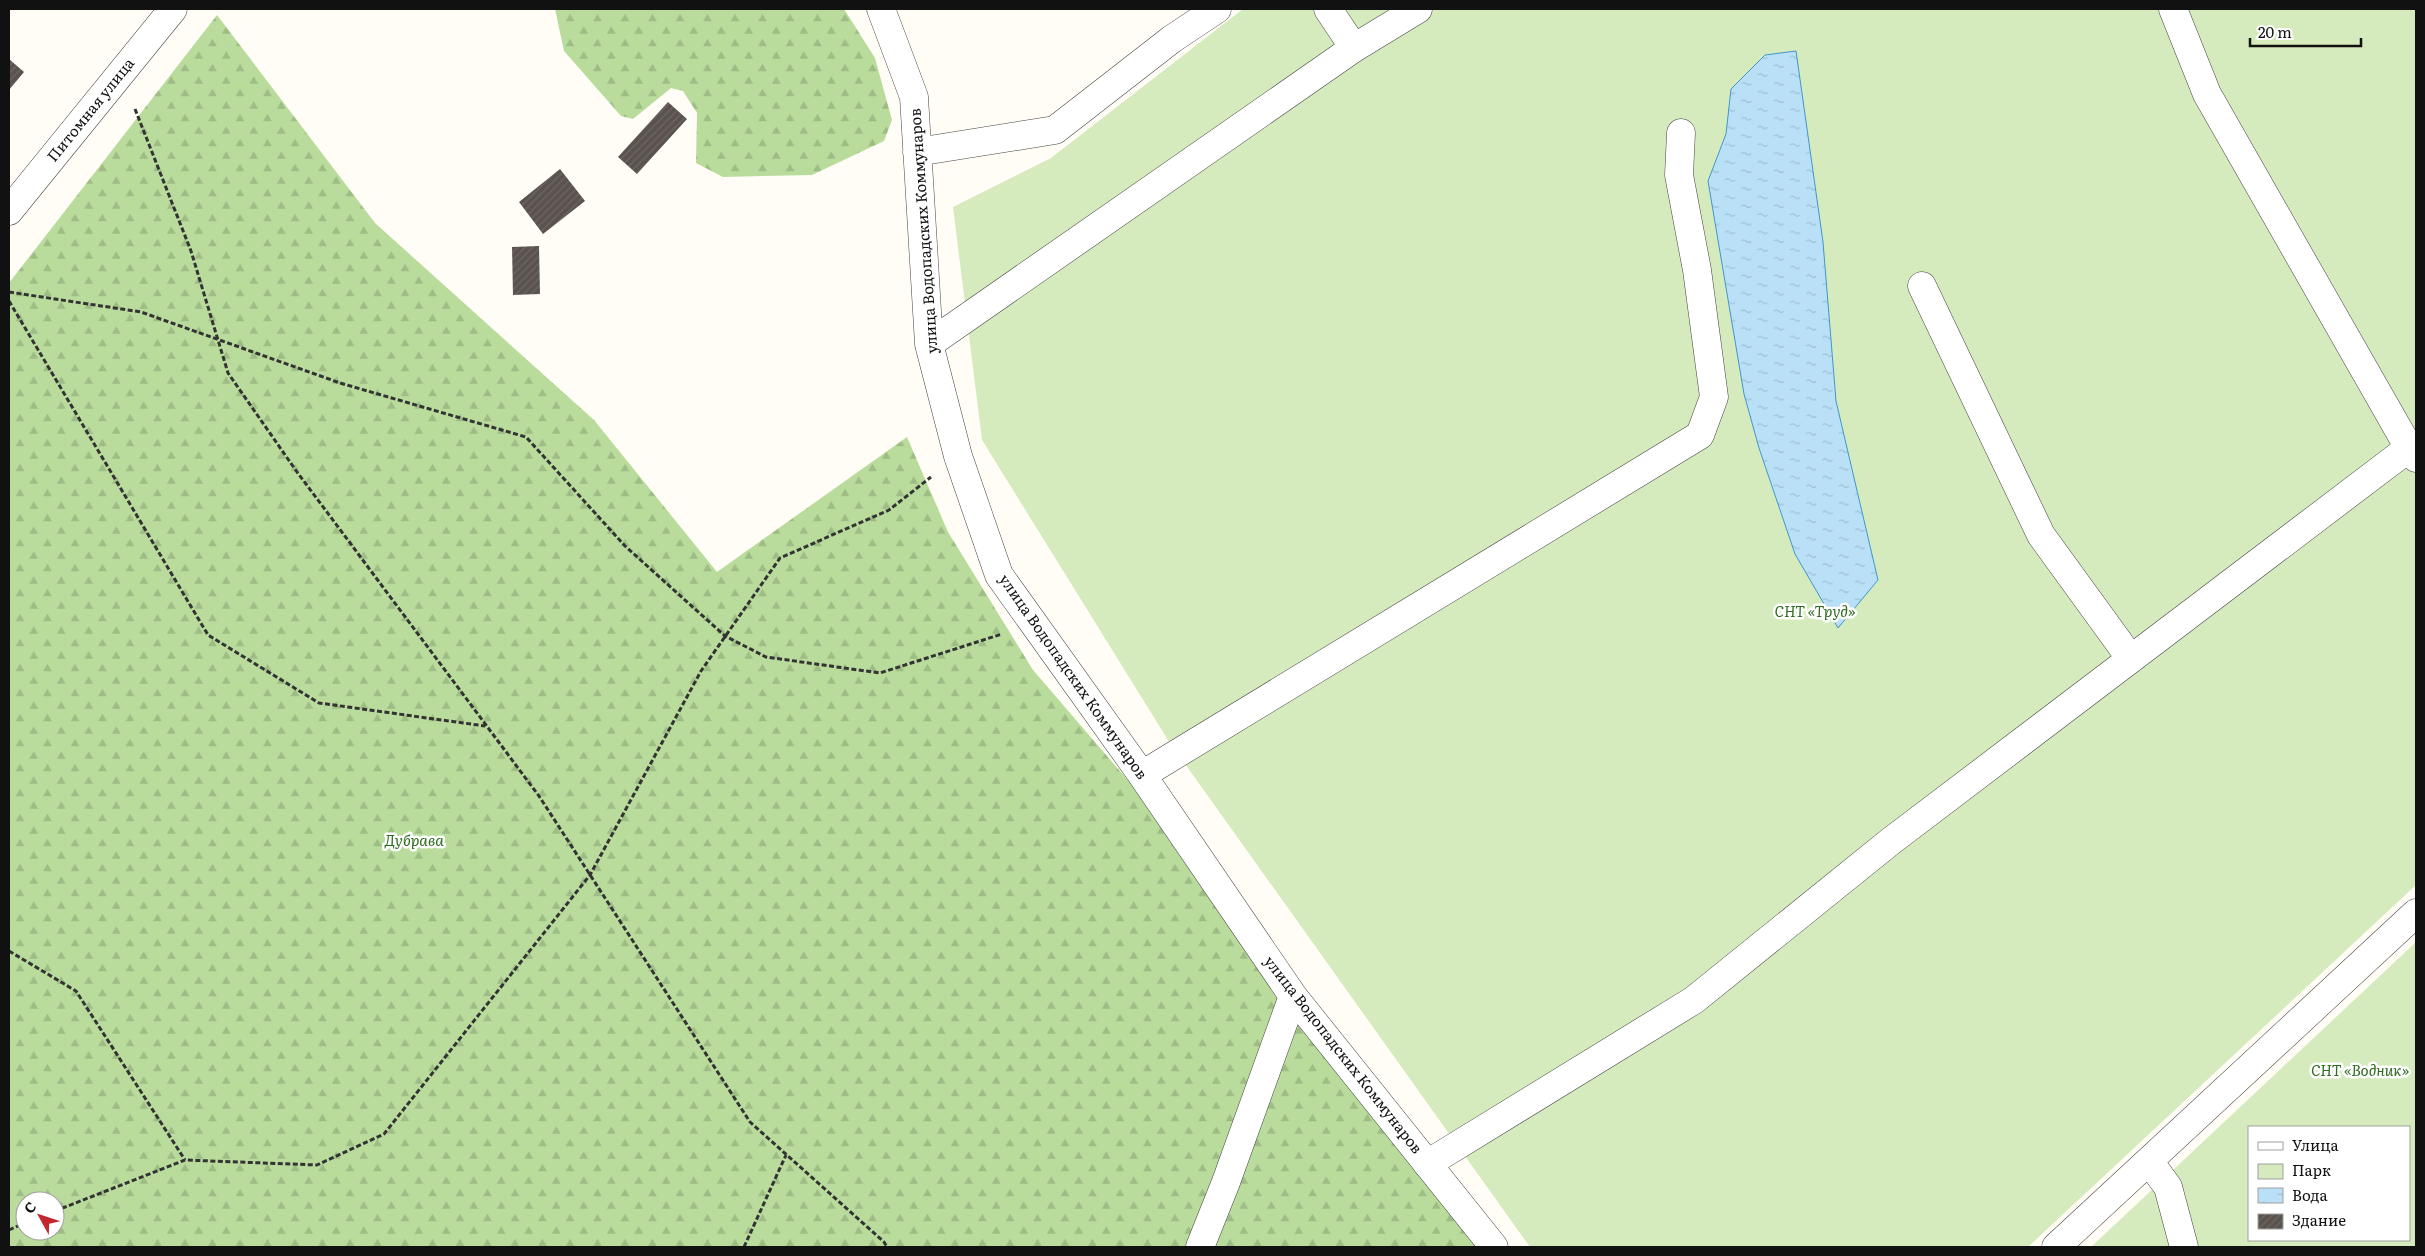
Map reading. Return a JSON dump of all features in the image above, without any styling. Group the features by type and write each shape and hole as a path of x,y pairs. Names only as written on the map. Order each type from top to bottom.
{"street":[{"name":"Питомная улица","path":"9,211 173,9"},
{"name":"улица Водопадских Коммунаров","path":"881,9 914,97 929,344 958,456 999,575 1142,775 1293,996 1494,1247"},
{"path":"917,152 1055,130 1172,39 1217,9"},
{"path":"1328,9 1354,48"},
{"path":"929,344 1354,48 1418,9"},
{"path":"1427,1164 1694,1000 1891,841 2132,659 2413,453 2206,94 2173,9"},
{"path":"1142,775 1700,435 1714,397 1697,270 1679,175 1681,133"},
{"path":"1922,286 2042,535 2132,659"},
{"path":"2056,1247 2416,913"},
{"path":"1200,1247 1226,1182 1293,996"},
{"path":"2149,1161 2168,1187 2184,1247"}],"path":[{"path":"121,73 192,251 228,373 292,464 539,796 750,1122 884,1242 887,1247"},
{"path":"9,292 141,312 340,383 526,437 624,546 725,636 766,657 880,673 1010,631"},
{"path":"9,301 208,635 319,703 486,726"},
{"path":"65,1207 185,1160 317,1165 384,1134 590,875 701,671 780,558 889,510 958,456"},
{"path":"9,951 76,991 185,1160"},
{"path":"744,1247 786,1154"}],"green space":[{"path":"555,9 844,9 875,58 892,120 884,141 812,175 723,177 696,163 697,113 683,91 671,88 633,119 621,116 564,51"},
{"name":"СНТ «Труд»","path":"1243,9 2416,9 2416,885 2028,1247 1530,1247 1168,740 982,440 953,207 1051,158"},
{"name":"Дубрава","path":"217,15 375,223 594,420 717,572 907,437 948,532 1033,670 1230,899 1490,1247 9,1247 9,283"},
{"name":"СНТ «Водник»","path":"2416,942 2416,1247 2091,1247"}],"water":[{"path":"1796,51 1823,242 1836,401 1878,580 1838,628 1795,554 1759,448 1744,394 1708,181 1726,134 1731,89 1765,55"}],"building":[{"path":"9,59 24,72 9,90"},
{"path":"668,102 687,119 637,174 618,157"},
{"path":"560,169 585,201 543,234 519,202"},
{"path":"539,246 540,294 513,295 512,247"}]}
